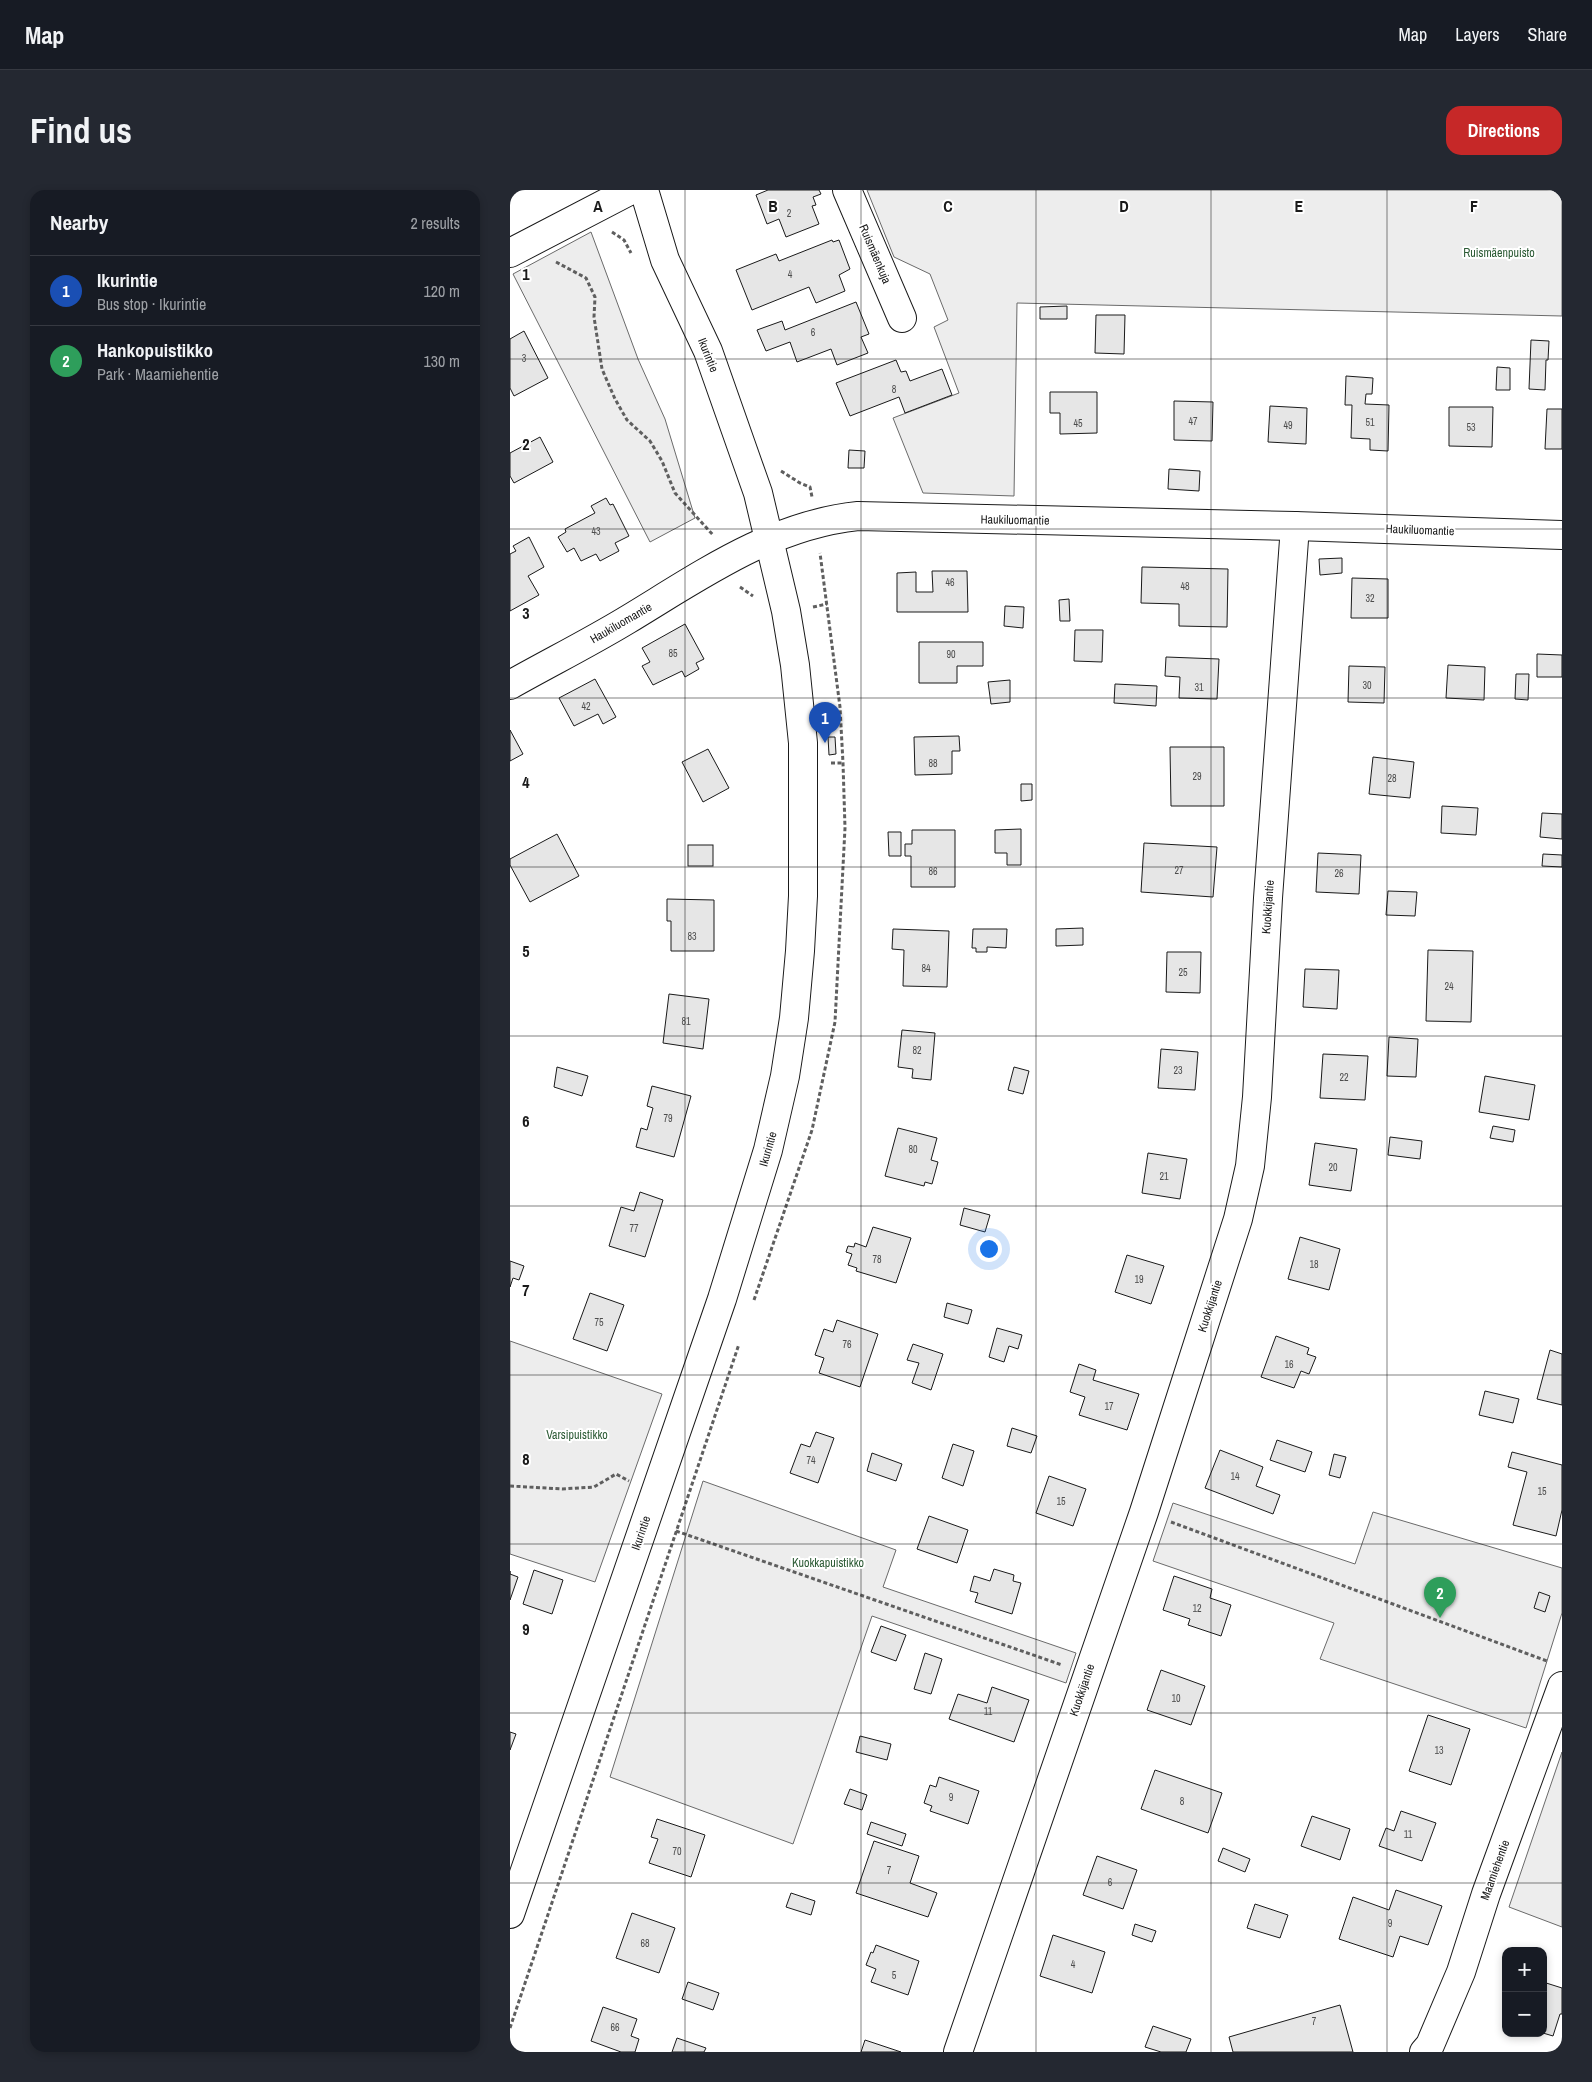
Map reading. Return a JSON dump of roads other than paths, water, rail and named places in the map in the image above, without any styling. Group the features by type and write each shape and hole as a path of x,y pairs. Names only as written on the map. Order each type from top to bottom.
{"street":[{"path":"510,252 631,190"},
{"name":"Ikurintie","path":"510,1914 722,1299 768,1150 785,1076 794,1018 804,896 803,743 795,664 770,539 758,493 708,351 664,260 644,190"},
{"name":"Ruismäenkuja","path":"847,190 902,318"},
{"name":"Haukiluomantie","path":"510,685 626,621 705,572 735,556 770,539 835,519 858,516 1295,526 1562,535"},
{"name":"Kuokkijantie","path":"958,2052 1144,1512 1238,1220 1250,1166 1257,1097 1268,898 1295,526"},
{"name":"Maamiehentie","path":"1424,2052 1430,2045 1460,1972 1557,1675"}],"place":[{"name":"Ikurintie","path":"825,743"},
{"name":"Hankopuistikko","path":"1440,1618"}],"park label":[{"name":"Ruismäenpuisto","path":"1499,253"},
{"name":"Varsipuistikko","path":"577,1435"},
{"name":"Kuokkapuistikko","path":"828,1563"}]}
